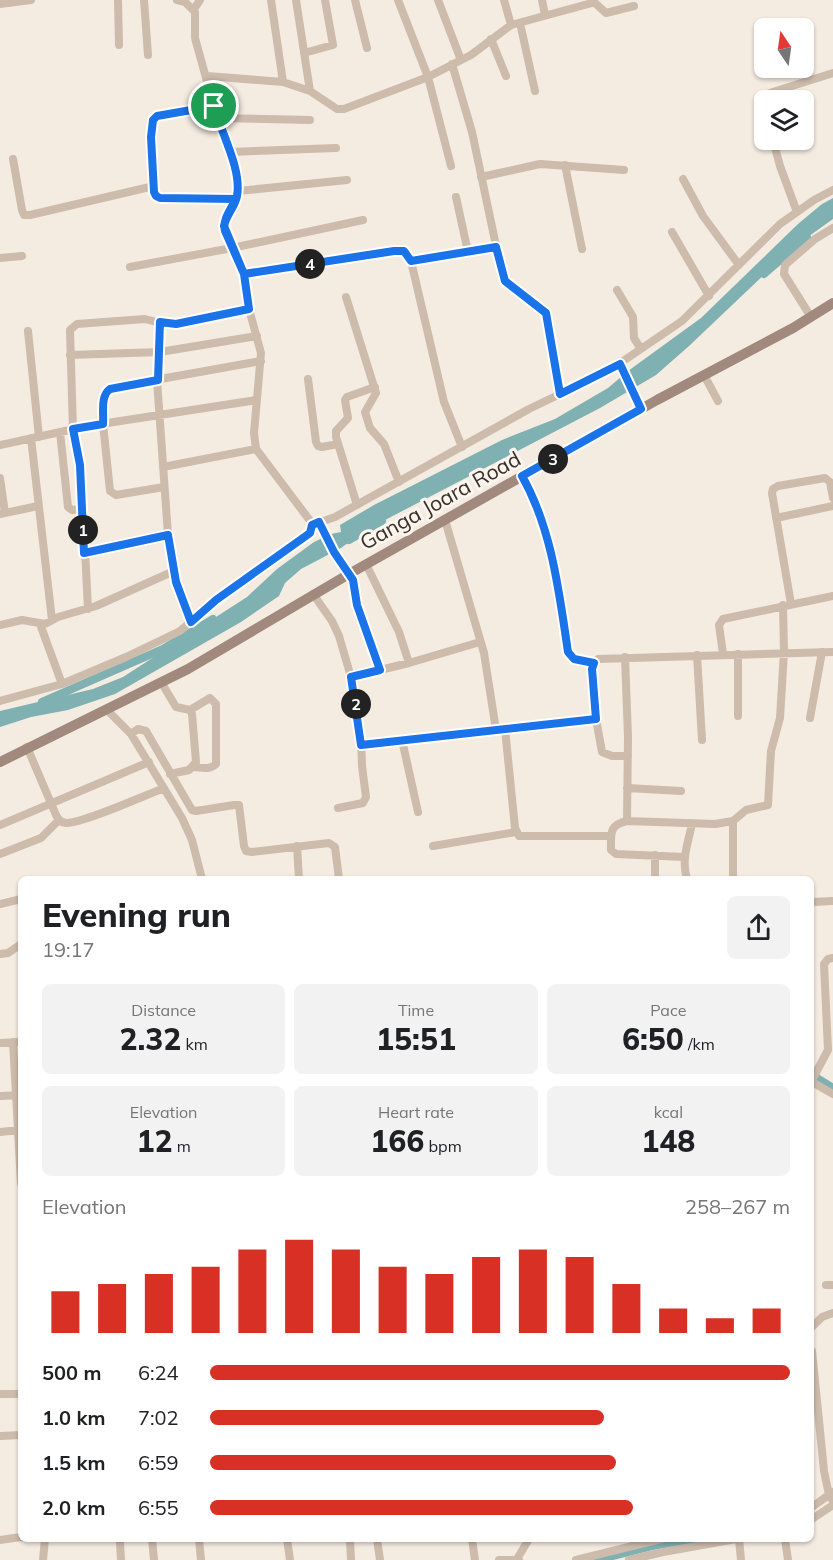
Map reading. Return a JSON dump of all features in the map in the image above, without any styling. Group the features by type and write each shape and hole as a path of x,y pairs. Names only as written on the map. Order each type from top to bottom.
{"main road":[{"name":"Ganga Joara Road","path":"0,762 188,669 313,594 641,409 794,328 833,303"}],"street":[{"path":"0,4 31,0"},
{"path":"118,0 119,45"},
{"path":"144,0 148,55"},
{"path":"177,0 194,9 197,16 195,38 217,118 234,162 237,195 224,226 244,274 249,309 261,361 254,433 256,448 325,535 353,580 357,605 380,670"},
{"path":"194,9 200,0"},
{"path":"271,0 283,82"},
{"path":"296,0 310,91"},
{"path":"304,53 333,45 325,0"},
{"path":"355,0 367,48"},
{"path":"399,0 428,77 451,166"},
{"path":"438,0 457,62 505,281 546,313 560,394"},
{"path":"504,0 515,24 535,91"},
{"path":"542,0 544,15"},
{"path":"207,76 283,82 310,91 337,109 344,109 428,77 457,62 515,24 592,3 606,13 634,6"},
{"path":"491,39 506,76"},
{"path":"779,90 833,73"},
{"path":"214,106 157,116 153,120 151,124 156,196 160,198 237,195 347,180"},
{"path":"217,118 310,120"},
{"path":"230,152 336,148"},
{"path":"776,150 797,212"},
{"path":"13,159 24,214 30,215 154,186"},
{"path":"481,177 540,164 624,170"},
{"path":"565,165 582,249"},
{"path":"683,179 703,216 740,265"},
{"path":"0,701 62,684 180,631 216,600 310,533 315,524 335,517 560,394 620,364 682,321 780,224 833,190"},
{"path":"456,197 468,252"},
{"path":"130,267 363,220"},
{"path":"811,317 784,274 784,269 785,265 815,238 833,228"},
{"path":"672,232 709,296"},
{"path":"411,261 496,247"},
{"path":"244,274 404,251 411,261 444,402 462,447"},
{"path":"0,258 22,256"},
{"path":"618,290 633,317 634,338 641,349"},
{"path":"346,297 375,387 375,398 365,412 370,428 384,444 399,482"},
{"path":"88,609 80,465 73,429 70,330 76,324 146,319 176,324 249,309"},
{"path":"160,322 158,380 168,535 174,571 191,622"},
{"path":"28,331 38,506 52,620"},
{"path":"70,355 160,352 257,336"},
{"path":"164,487 116,495 110,491 103,424 106,392 116,387 261,361"},
{"path":"620,364 641,409"},
{"path":"704,375 718,401"},
{"path":"308,379 316,442 322,447 338,444"},
{"path":"357,505 336,431 348,417 346,397 375,387"},
{"path":"0,446 73,429 257,400"},
{"path":"60,432 68,507 72,510 83,509"},
{"path":"163,467 256,448"},
{"path":"522,476 537,504 540,515 557,582 568,652 574,659 594,663"},
{"path":"0,478 2,514 38,506"},
{"path":"684,857 616,854 611,850 614,826 627,821 715,824 733,821 746,810 768,805 771,751 780,718 787,604 772,493 773,489 778,486 825,478 830,482 833,498"},
{"path":"776,518 833,506"},
{"path":"445,520 485,661 496,730"},
{"path":"84,553 168,535"},
{"path":"366,564 399,632 409,663"},
{"path":"0,625 22,620 45,624 88,609 174,571"},
{"path":"313,594 332,621 339,636 351,677 361,745 366,797 363,802 338,808"},
{"path":"723,654 720,621 723,619 833,596"},
{"path":"40,624 62,684"},
{"path":"351,677 480,642"},
{"path":"810,718 822,652"},
{"path":"628,756 612,756 602,752 596,719 592,669 598,659 833,652"},
{"path":"738,654 738,716"},
{"path":"697,655 702,740"},
{"path":"625,657 627,821"},
{"path":"161,682 177,707 190,710 210,698 216,704 216,764 212,767 194,767 170,774"},
{"path":"107,710 131,734 182,818 192,840 201,876"},
{"path":"190,710 196,756 194,767"},
{"path":"361,745 596,719"},
{"path":"131,734 138,729 146,731 192,810 239,806 246,851 332,844 339,876"},
{"path":"505,729 516,832 522,838 611,836"},
{"path":"402,740 418,812"},
{"path":"27,747 59,820 70,823 79,821 164,788"},
{"path":"0,825 149,762"},
{"path":"627,788 681,791"},
{"path":"0,855 41,838 59,820"},
{"path":"733,821 733,876"},
{"path":"686,876 684,857 692,824"},
{"path":"433,846 516,832"},
{"path":"297,846 300,876"},
{"path":"655,855 655,876"},
{"path":"0,904 18,899"},
{"path":"814,902 833,902"},
{"path":"0,954 8,953 18,946"},
{"path":"814,1076 828,1050 824,964 828,958 833,958"},
{"path":"0,1043 17,1042 18,1068"},
{"path":"814,1079 833,1094"},
{"path":"0,1096 18,1095"},
{"path":"0,1132 18,1130"},
{"path":"814,1325 822,1317 833,1313"},
{"path":"814,1371 822,1452 832,1498"},
{"path":"0,1394 18,1394"},
{"path":"0,1436 18,1435"},
{"path":"814,1506 832,1498"},
{"path":"814,1517 832,1498"},
{"path":"0,1540 18,1537"},
{"path":"43,1560 45,1542"},
{"path":"120,1542 121,1560"},
{"path":"152,1542 154,1560"},
{"path":"199,1542 201,1560"},
{"path":"287,1542 290,1560"},
{"path":"350,1542 351,1560"},
{"path":"377,1542 380,1560"},
{"path":"472,1542 475,1560"},
{"path":"499,1560 518,1559 527,1542"},
{"path":"576,1560 649,1542"},
{"path":"629,1560 720,1542"},
{"path":"738,1542 741,1560"},
{"path":"785,1542 788,1560"}],"water":[{"path":"833,198 833,219 791,249 656,375 600,408 364,531 341,548 301,569 285,583 279,596 241,622 115,694 68,710 31,717 0,727 0,711 93,689 123,677 247,597 277,569 314,542 341,532 340,525 374,505 502,440 555,419 608,388 701,318 798,224"}],"waterway":[{"path":"764,274 807,237"},
{"path":"349,540 382,521"},
{"path":"42,702 163,649 213,619"},
{"path":"814,1076 833,1088"},
{"path":"597,1560 677,1542"}],"route":[{"path":"214,106 157,116 153,120 151,137 154,192 160,198 236,199 225,221 224,226 232,248 244,274 394,251 404,251 411,261 496,247 505,281 546,313 560,394 620,364 641,409 522,476 537,504 557,582 568,652 574,659 594,663 592,669 596,719 361,745 351,677 380,670 357,605 353,580 334,552 319,522 312,525 310,533 216,600 191,622 176,582 168,535 84,553 80,465 73,429 103,424 104,397 110,389 158,380 160,322 168,325 176,324 249,309 244,274 224,226 236,199 237,191 234,162 214,106"}]}
